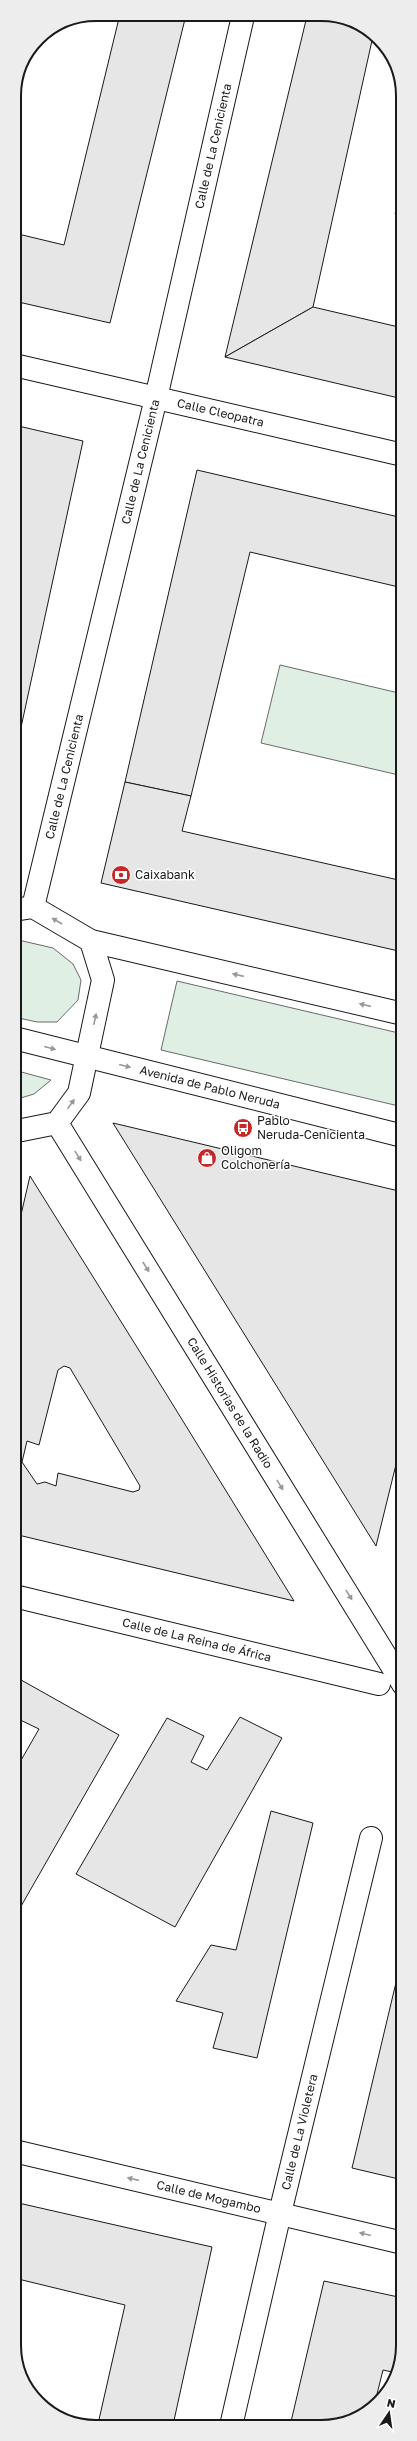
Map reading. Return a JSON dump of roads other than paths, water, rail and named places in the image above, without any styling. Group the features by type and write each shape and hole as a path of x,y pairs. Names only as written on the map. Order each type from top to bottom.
{"street":[{"name":"Calle de La Cenicienta","path":"24,908 156,398 242,21"},
{"name":"Calle Cleopatra","path":"21,367 396,454"},
{"path":"24,908 91,941 396,1012"},
{"path":"21,1130 57,1123 79,1093 103,980 91,941"},
{"name":"Avenida de Pablo Neruda","path":"21,1040 396,1134"},
{"name":"Calle Historias de la Radio","path":"57,1123 396,1673"},
{"name":"Calle de La Reina de África","path":"21,1598 378,1684"},
{"name":"Calle de La Violetera","path":"232,2420 280,2213 370,1838"},
{"name":"Calle de Mogambo","path":"21,2153 396,2241"}],"place":[{"name":"Caixabank","path":"121,875"},
{"name":"Pablo Neruda-Cenicienta","path":"243,1128"},
{"name":"Oligom Colchonería","path":"207,1158"}]}
